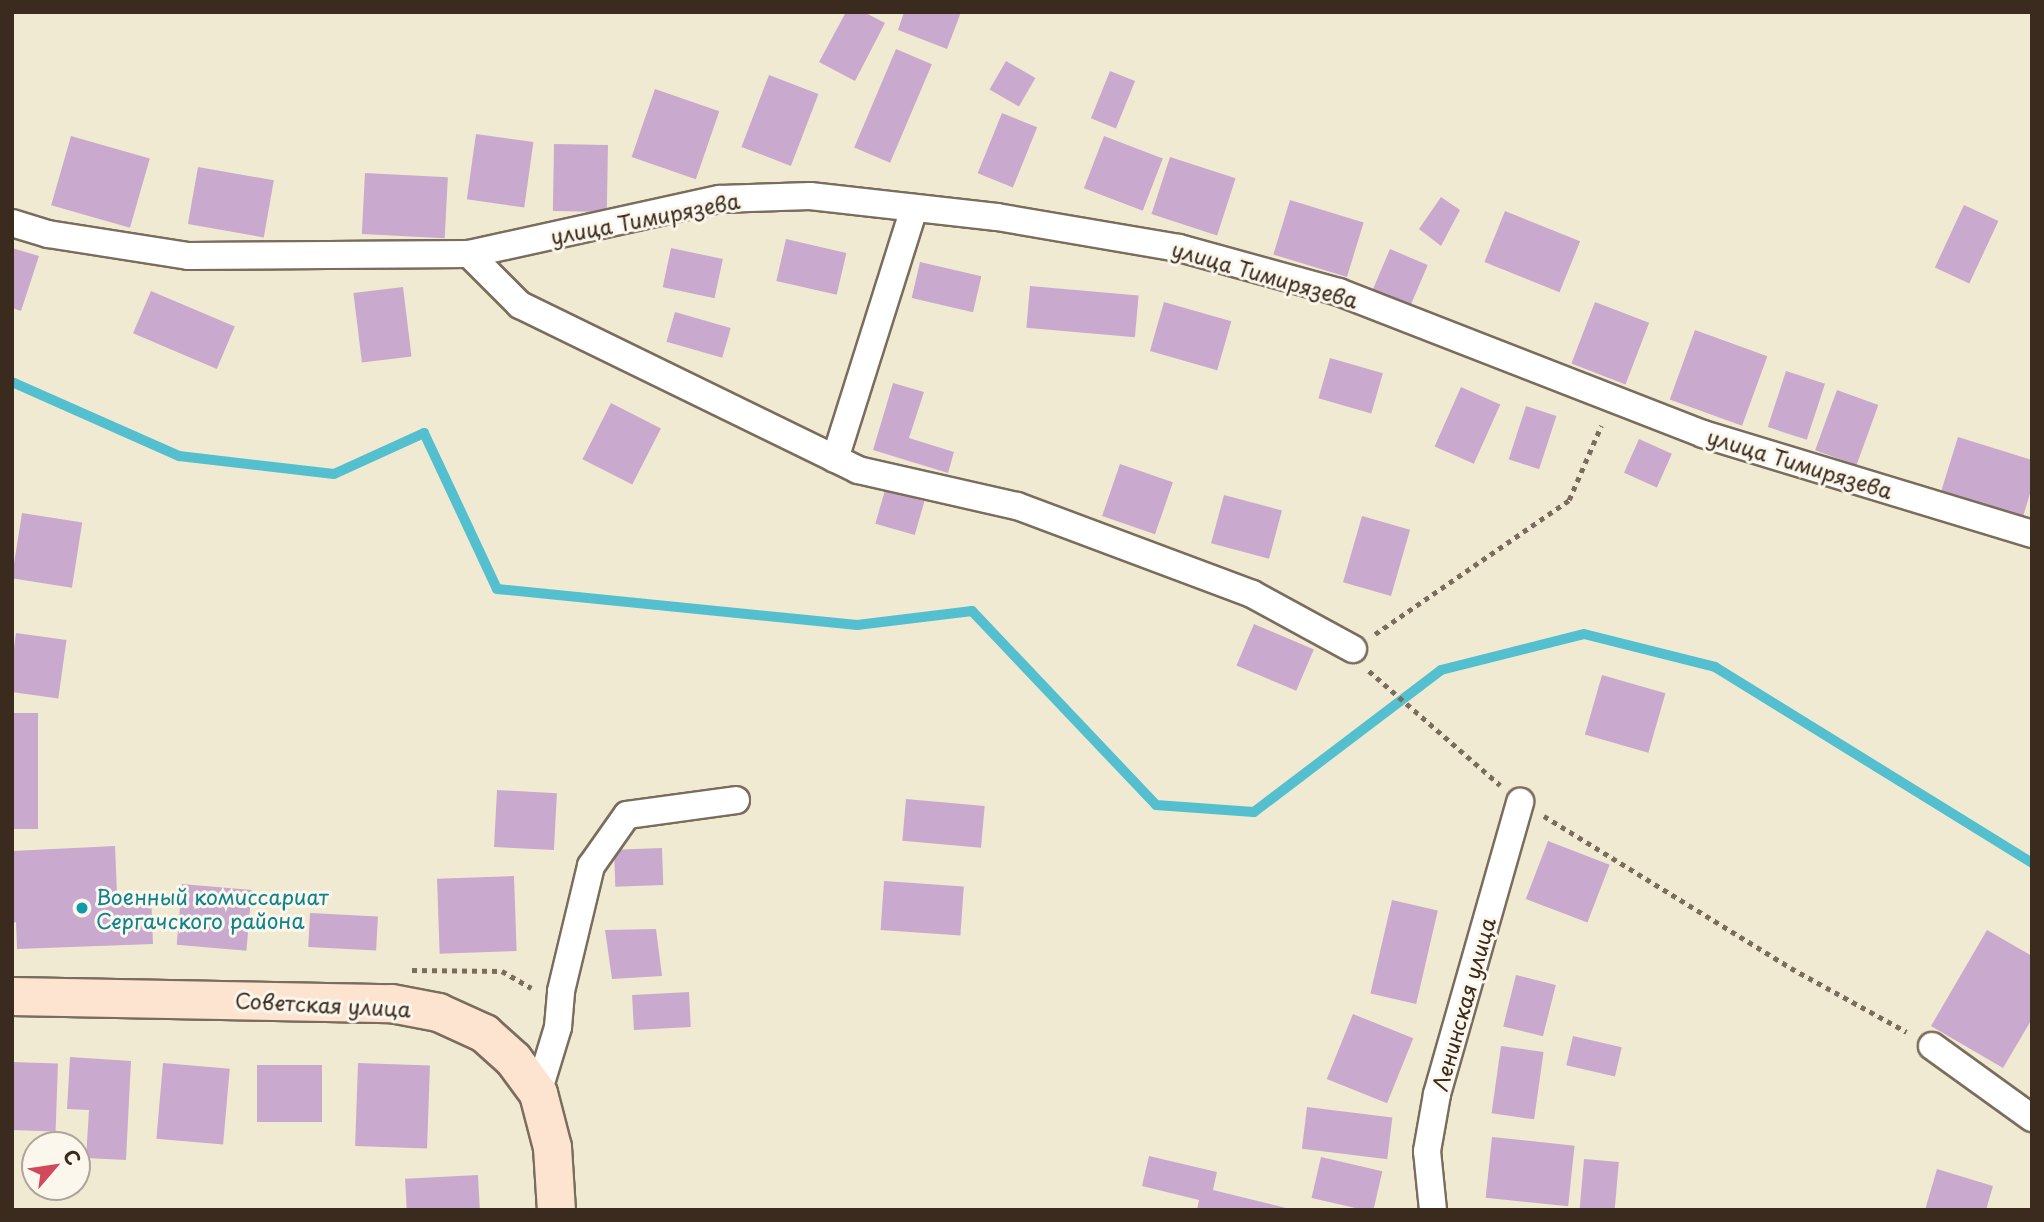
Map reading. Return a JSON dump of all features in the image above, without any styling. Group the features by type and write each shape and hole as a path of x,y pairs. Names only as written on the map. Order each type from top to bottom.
{"main road":[{"name":"Советская улица","path":"22,991 391,1003 438,1012 484,1033 513,1059 538,1093 552,1147 556,1210"}],"street":[{"name":"улица Тимирязева","path":"12,223 48,234 188,256 469,254 720,199 810,196 914,208 1179,248 1339,292 1703,434 2032,534"},
{"path":"835,459 914,208"},
{"path":"469,254 520,305 858,470 1017,506 1252,594 1360,659"},
{"path":"538,1093 558,1027 561,991 591,866 626,815 736,800"},
{"name":"Ленинская улица","path":"1433,1210 1427,1151 1437,1094 1520,802"},
{"path":"1932,1045 2032,1118"}],"path":[{"path":"1613,399 1569,500 1360,659 1419,717 1520,802 1791,968 1932,1045"}],"building":[{"path":"846,12 864,12 885,23 855,81 819,62"},
{"path":"904,12 961,12 947,49 898,30"},
{"path":"896,49 932,64 890,163 854,147"},
{"path":"1006,61 1035,78 1019,107 990,90"},
{"path":"1110,71 1135,81 1116,128 1091,118"},
{"path":"769,75 818,94 791,166 741,147"},
{"path":"655,89 719,111 696,179 632,157"},
{"path":"1002,113 1037,127 1013,188 978,173"},
{"path":"476,134 533,142 524,207 467,199"},
{"path":"71,136 150,159 130,228 51,205"},
{"path":"1104,136 1163,159 1143,211 1084,188"},
{"path":"554,144 608,145 607,212 553,211"},
{"path":"1170,157 1236,178 1217,235 1151,214"},
{"path":"198,167 274,180 264,237 188,224"},
{"path":"365,173 448,177 445,238 362,234"},
{"path":"1441,197 1460,210 1441,246 1419,229"},
{"path":"1290,200 1364,223 1347,277 1273,255"},
{"path":"1964,205 1998,221 1969,284 1935,268"},
{"path":"1505,211 1580,241 1559,292 1484,262"},
{"path":"786,239 846,253 837,295 776,281"},
{"path":"12,248 39,256 21,311 12,308"},
{"path":"671,248 723,259 715,298 663,287"},
{"path":"1390,249 1428,265 1411,306 1373,290"},
{"path":"920,262 981,276 973,312 912,298"},
{"path":"1030,286 1139,295 1135,337 1026,328"},
{"path":"403,287 412,356 362,363 353,293"},
{"path":"151,291 235,327 217,369 133,333"},
{"path":"1164,302 1231,321 1217,370 1150,351"},
{"path":"1595,302 1649,323 1625,384 1571,364"},
{"path":"675,312 731,328 722,358 666,342"},
{"path":"1695,330 1767,356 1742,426 1670,400"},
{"path":"1330,358 1383,373 1371,414 1318,398"},
{"path":"1786,371 1825,384 1807,440 1768,427"},
{"path":"893,383 924,392 909,438 954,452 948,473 873,450"},
{"path":"1461,387 1500,404 1474,464 1435,446"},
{"path":"1837,390 1878,405 1856,465 1815,450"},
{"path":"611,403 661,428 632,485 582,459"},
{"path":"1526,406 1556,416 1539,469 1509,459"},
{"path":"1958,437 2032,460 2032,487 2022,520 1940,495"},
{"path":"1639,439 1672,454 1657,487 1624,473"},
{"path":"1120,464 1173,482 1155,534 1102,516"},
{"path":"885,490 924,501 915,535 875,524"},
{"path":"1224,495 1282,511 1269,559 1211,543"},
{"path":"22,513 82,523 72,588 12,578"},
{"path":"1362,516 1410,530 1391,596 1343,582"},
{"path":"1254,624 1314,649 1296,691 1236,665"},
{"path":"16,633 67,640 58,699 12,692"},
{"path":"1602,675 1665,693 1648,753 1585,735"},
{"path":"12,713 38,713 38,829 12,829"},
{"path":"497,790 557,793 554,850 494,847"},
{"path":"906,799 985,806 981,848 902,841"},
{"path":"1548,841 1610,865 1587,923 1526,899"},
{"name":"Военный комиссариат Сергачского района","path":"115,846 117,893 151,892 153,944 17,949 16,922 12,923 12,851"},
{"path":"662,848 663,885 615,887 614,850"},
{"path":"514,876 517,951 440,954 437,879"},
{"path":"884,881 964,887 960,935 881,930"},
{"path":"182,884 252,890 246,951 177,945"},
{"path":"1392,900 1438,911 1416,1004 1370,994"},
{"path":"310,913 378,917 376,951 308,947"},
{"path":"656,929 662,976 612,979 605,930"},
{"path":"1987,930 2032,956 2032,1019 2003,1068 1931,1026"},
{"path":"1516,975 1556,985 1543,1036 1503,1026"},
{"path":"689,992 691,1027 634,1030 632,995"},
{"path":"1353,1014 1413,1038 1387,1103 1327,1079"},
{"path":"1573,1036 1622,1047 1615,1076 1566,1065"},
{"path":"1501,1046 1544,1052 1534,1119 1492,1113"},
{"path":"70,1057 131,1061 126,1160 91,1158 91,1131 88,1131 89,1110 67,1109"},
{"path":"12,1062 58,1064 56,1131 12,1130"},
{"path":"163,1063 230,1069 223,1145 156,1139"},
{"path":"358,1063 430,1066 427,1148 355,1146"},
{"path":"257,1065 322,1065 322,1122 257,1122"},
{"path":"1307,1107 1392,1117 1387,1159 1302,1149"},
{"path":"1492,1137 1575,1146 1568,1206 1486,1198"},
{"path":"1149,1156 1217,1172 1213,1190 1294,1210 1197,1210 1199,1200 1142,1186"},
{"path":"1321,1157 1382,1171 1373,1210 1312,1198"},
{"path":"1584,1159 1619,1162 1615,1210 1580,1210"},
{"path":"1937,1169 1993,1186 1986,1210 1925,1210"},
{"path":"478,1175 480,1210 407,1210 405,1179"}],"waterway":[{"path":"12,382 179,456 334,474 424,433 497,589 857,625 972,611 1156,805 1254,812 1441,670 1584,634 1715,667 2032,863"}],"place":[{"name":"Военный комиссариат Сергачского района","path":"82,908"}]}
